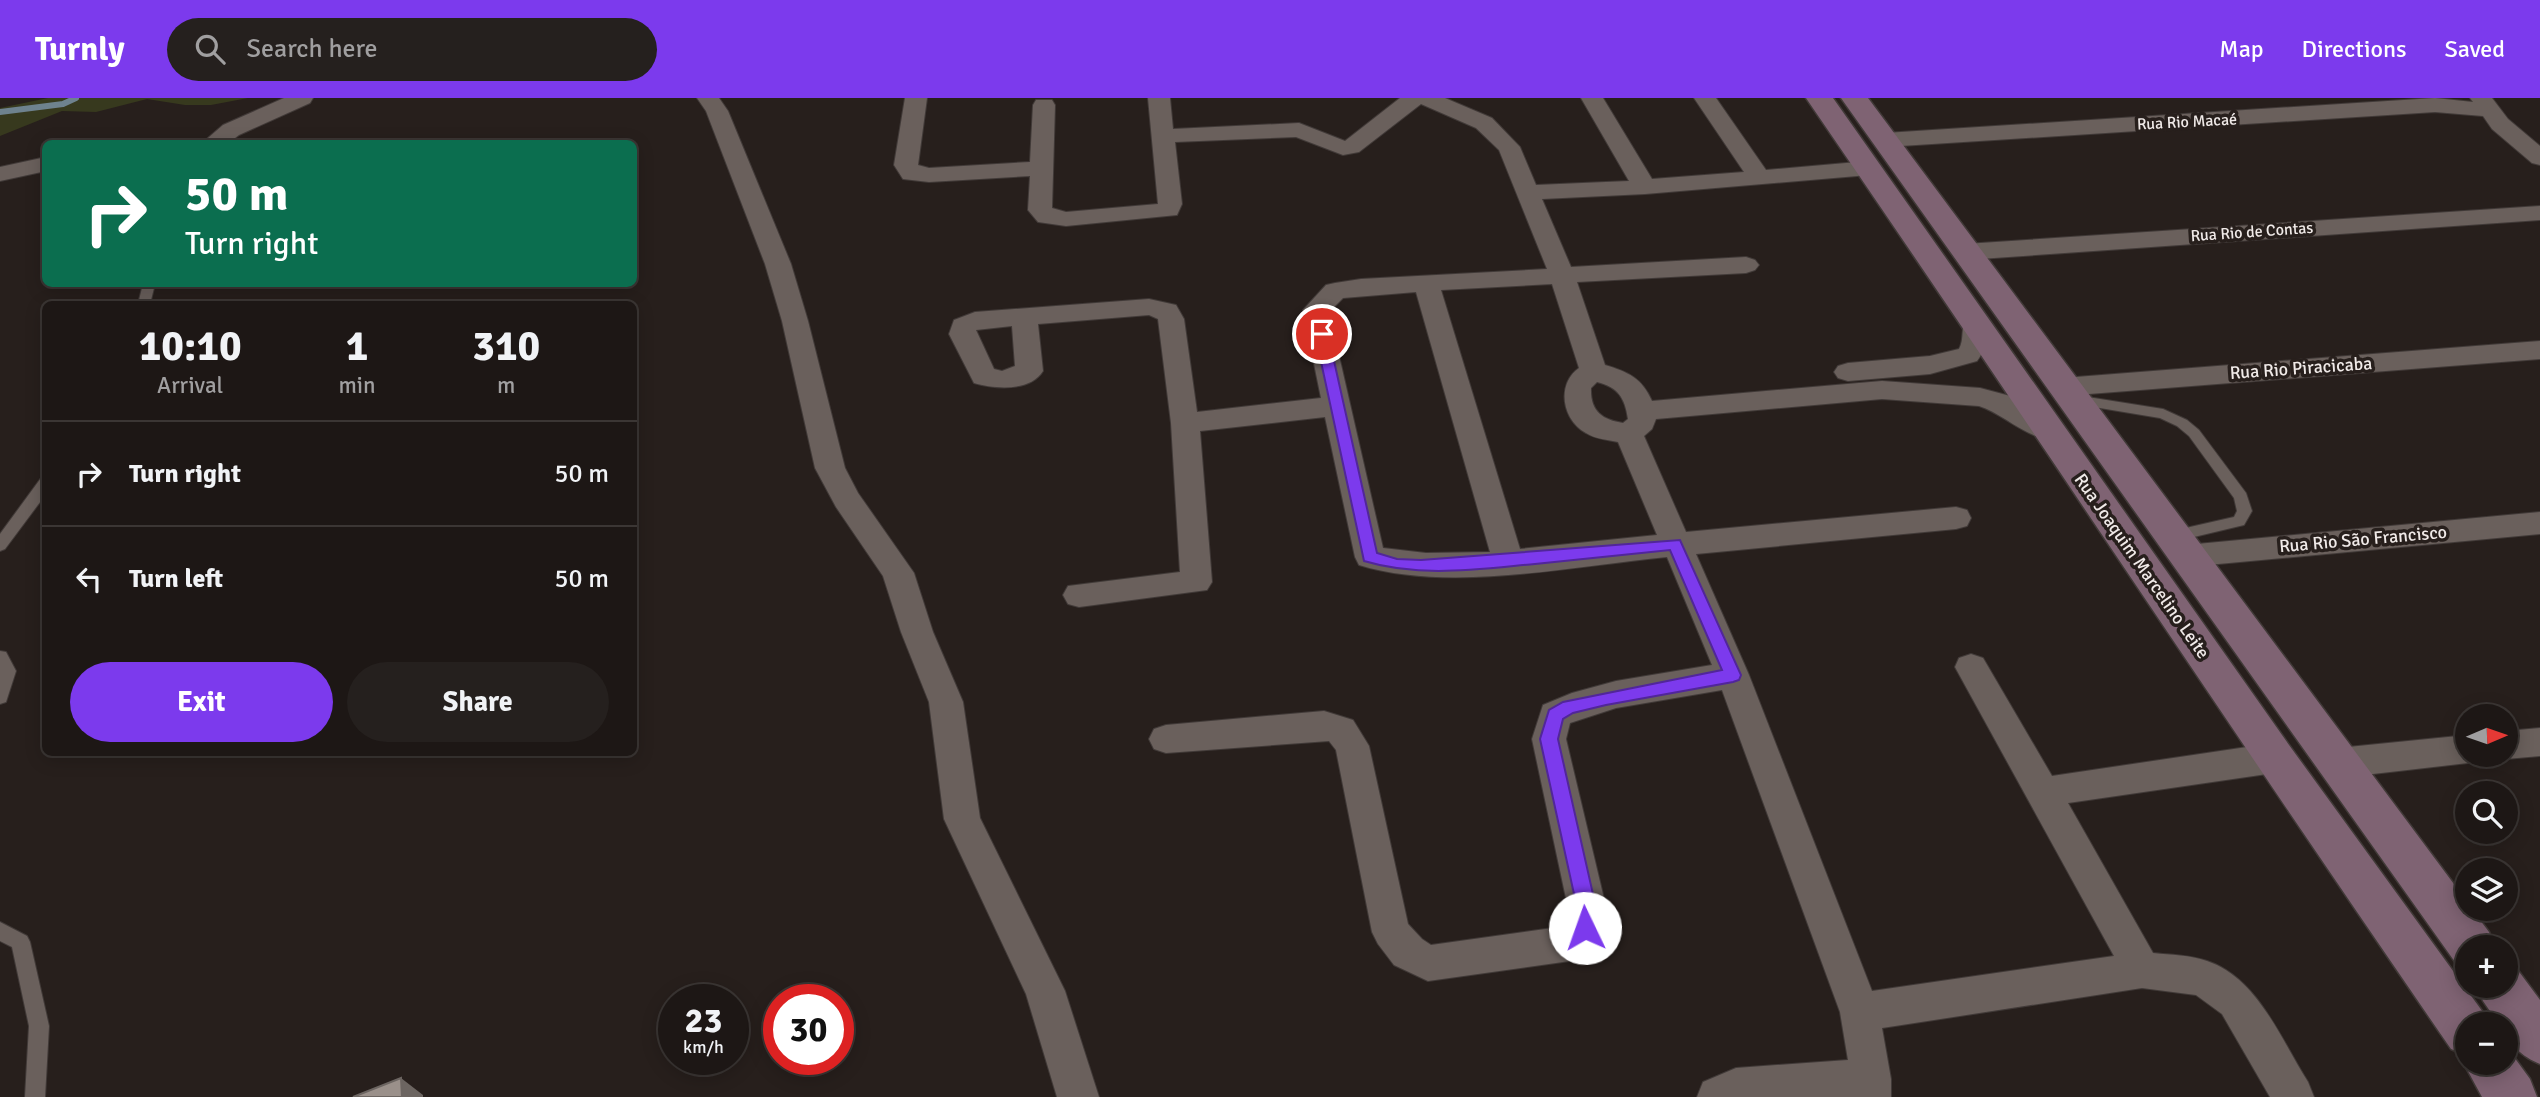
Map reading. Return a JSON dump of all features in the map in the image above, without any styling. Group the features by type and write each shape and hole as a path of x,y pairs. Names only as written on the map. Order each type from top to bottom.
{"main road":[{"name":"Rua Joaquim Marcelino Leite","path":"1819,98 1877,154 1965,252 2390,832 2462,935"},
{"name":"Rua Joaquim Marcelino Leite","path":"1854,98 1877,154 1919,241 1972,338 2049,431 2274,758 2455,1013"},
{"path":"1919,241 1931,239 1951,248 2005,325 2040,355"},
{"path":"2049,431 2090,460 2153,549 2164,557 2173,559 2179,546"},
{"path":"2334,840 2354,848 2372,848 2383,846 2390,832"},
{"path":"2413,953 2426,942 2455,942"},
{"path":"2510,998 2538,1034"},
{"path":"2497,1075 2512,1097"}],"street":[{"path":"218,140 240,125 302,98"},
{"path":"708,98 717,111 778,264 795,321 830,468 846,499 898,573 917,632 946,702 961,819 1045,991 1078,1097"},
{"path":"916,98 906,165 911,174 1040,168"},
{"path":"1044,105 1040,210 1047,217 1066,219 1158,213 1168,210 1170,204 1159,98"},
{"path":"1163,136 1299,130 1343,148 1351,147 1414,98"},
{"path":"1426,98 1484,124 1509,147 1562,275 1594,372"},
{"path":"1592,98 1645,187"},
{"path":"1705,98 1758,175"},
{"path":"2402,98 2435,105"},
{"path":"2485,104 2500,124 2540,158"},
{"name":"Rua Rio Macaé","path":"1529,192 1645,187 1758,175 1877,154 2320,106 2485,104"},
{"path":"0,174 42,165"},
{"name":"Rua Rio de Contas","path":"1965,252 2540,213"},
{"path":"1746,265 1426,283 1335,291 1316,310 1370,557 1397,565 1421,566 1508,561 1955,518"},
{"path":"1426,283 1508,561"},
{"path":"1024,317 1149,307 1167,310 1171,319 1185,422 1196,582 1079,595"},
{"path":"1718,1097 1736,1088 1870,1088 1860,1012 1733,675 1675,544 1635,412 1630,385 1614,376 1594,372 1583,374 1578,380 1576,391 1589,422 1598,427 1635,412 1930,365 1972,338 2004,404"},
{"name":"Rua Rio Piracicaba","path":"2067,393 2540,350"},
{"path":"1635,412 1882,390 1980,397 2004,404 2049,431"},
{"path":"1185,422 1338,406"},
{"name":"Rua Rio São Francisco","path":"2179,546 2540,523"},
{"path":"1971,667 2142,970"},
{"path":"1166,739 1324,725 1341,730 1352,746 1391,932 1408,953 1428,963 1570,943 1585,928 1586,903 1549,739 1555,715 1569,707 1606,698 1733,675"},
{"path":"2518,745 2540,742"},
{"path":"2338,763 2455,750"},
{"path":"2043,792 2274,758"},
{"path":"1860,1012 2142,970 2204,978 2236,1001 2293,1097"}],"lane":[{"path":"2067,393 2163,414 2182,423 2194,433 2241,498 2245,511 2239,521 2179,546"},
{"path":"0,545 42,487"},
{"path":"0,657 8,671 0,697"},
{"path":"0,930 20,942 39,1026 35,1097"}],"green space":[{"path":"48,98 248,98 211,105 185,105 147,99 96,112 62,111 0,136 0,108"}],"building":[{"path":"401,1078 402,1097 353,1097"}],"waterway":[{"path":"0,112 63,104 76,98"}],"route":[{"path":"1322,334 1370,557 1397,565 1421,566 1508,561 1675,544 1733,675 1606,698 1569,707 1555,715 1549,739 1586,903 1585,928"}]}
